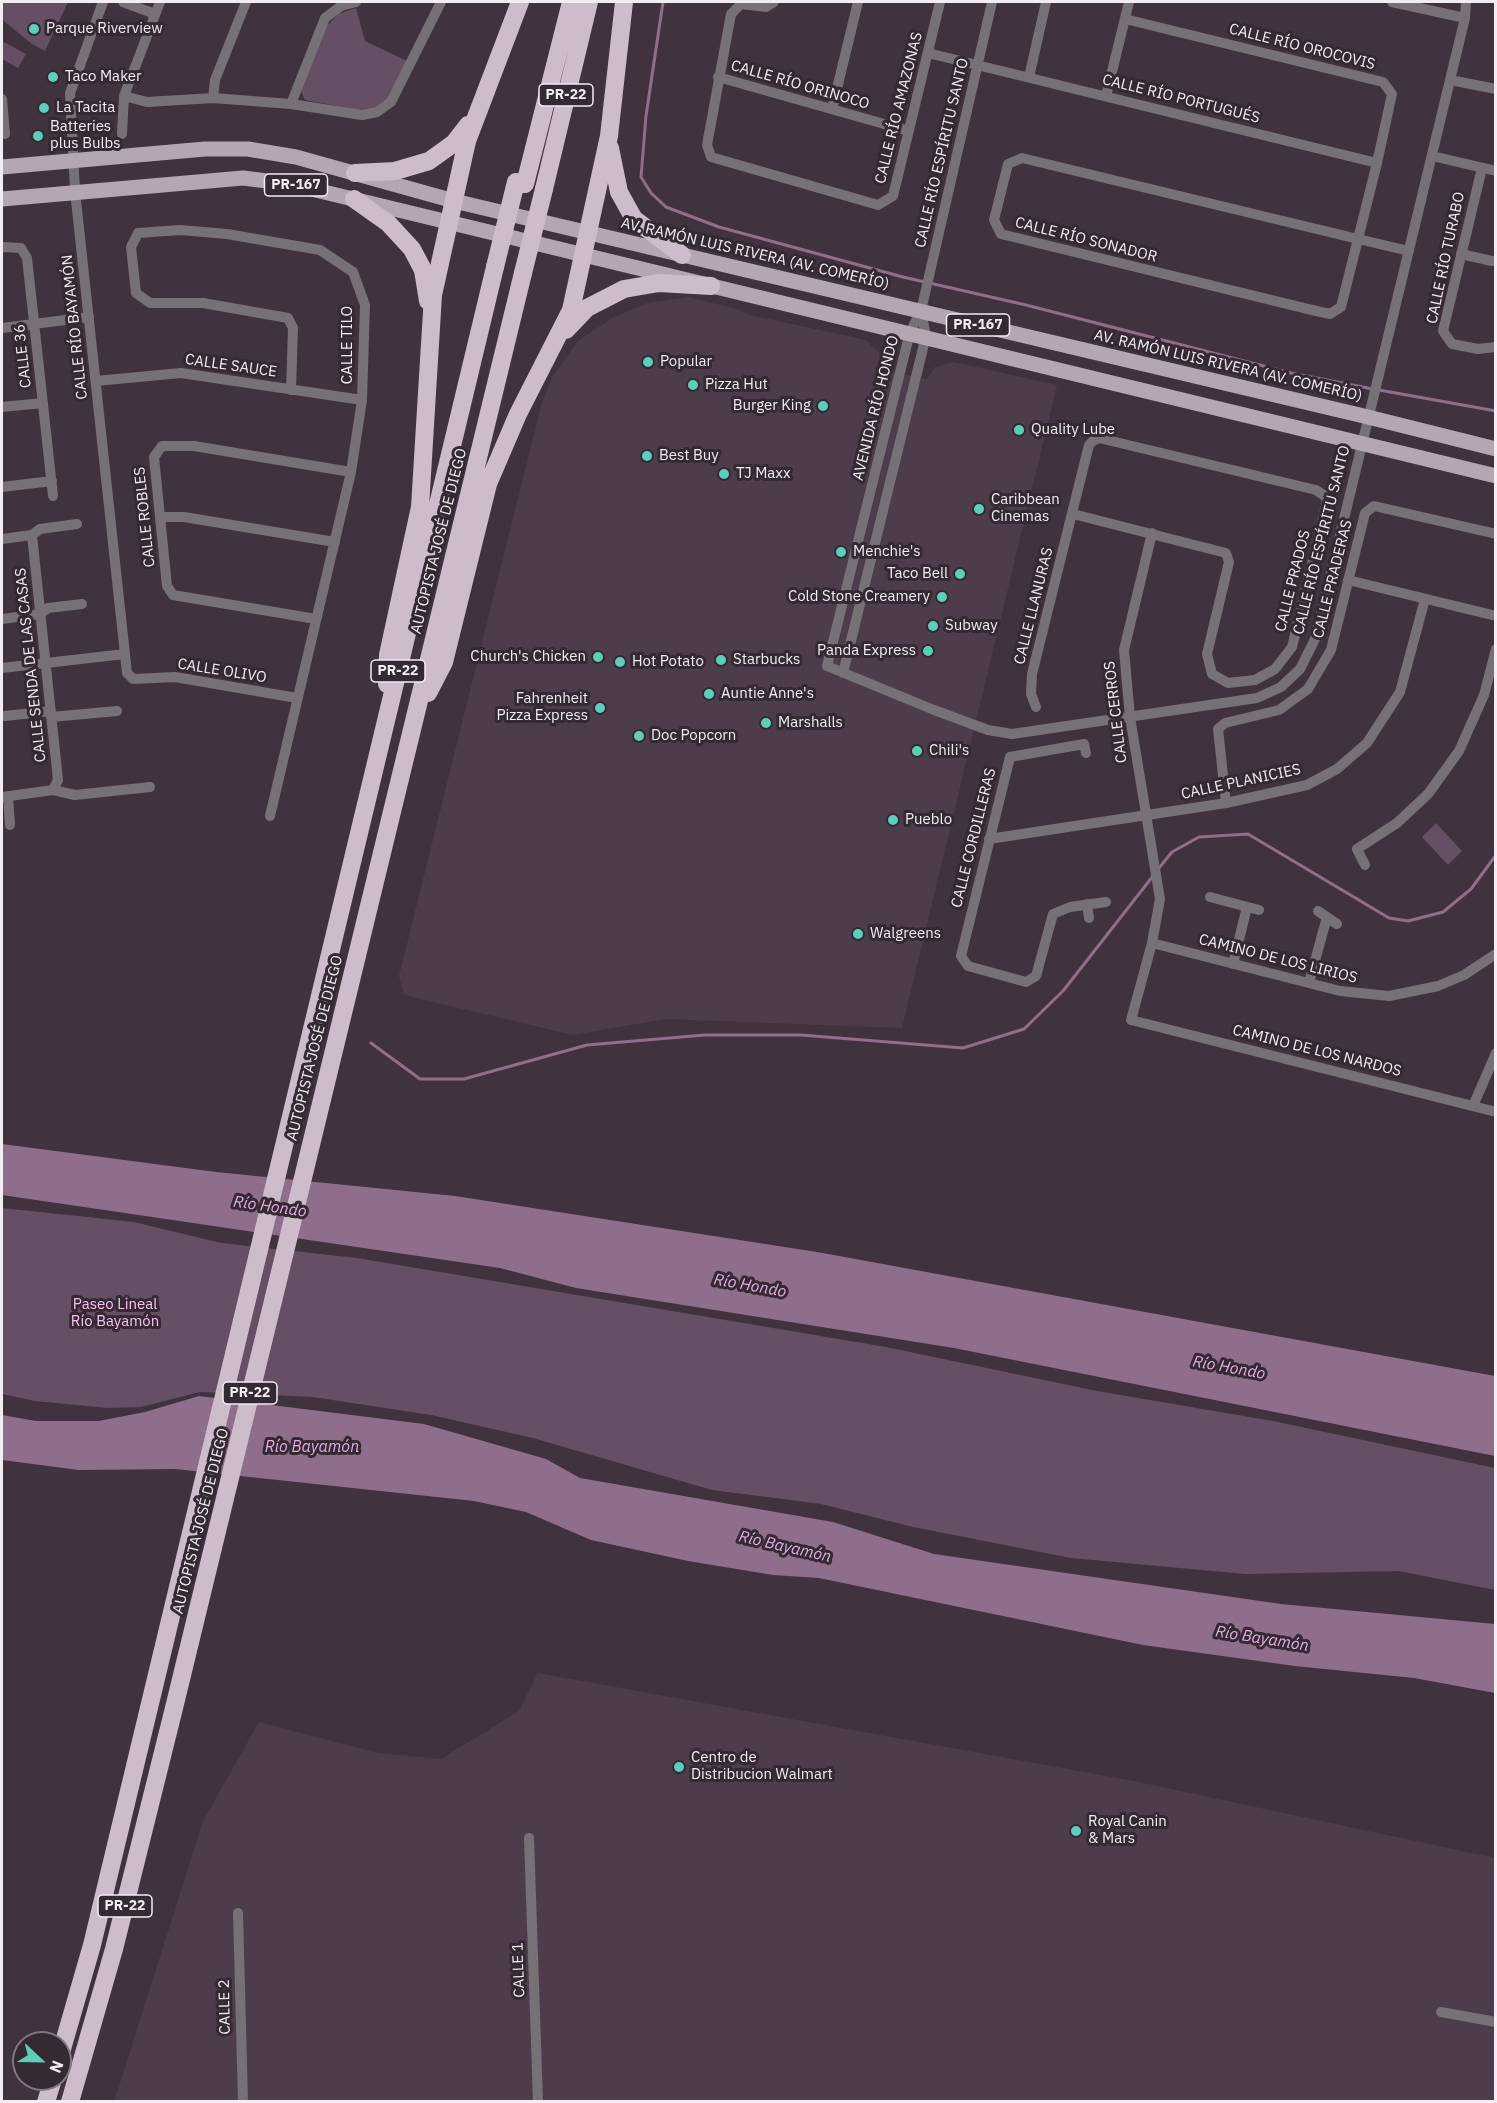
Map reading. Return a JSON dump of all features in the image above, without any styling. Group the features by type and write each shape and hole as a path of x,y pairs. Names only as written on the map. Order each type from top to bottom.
{"highway":[{"path":"387,716 388,655 420,507 433,295 478,108 520,2"},
{"name":"AUTOPISTA JOSÉ DE DIEGO","path":"70,2102 114,1949 174,1708 414,720 509,270 530,186 559,2"},
{"path":"530,186 571,2"},
{"path":"530,186 578,2"},
{"name":"AUTOPISTA JOSÉ DE DIEGO","path":"67,2031 92,1945 387,716 530,186 589,2"},
{"path":"414,720 444,662 480,506 494,468 518,414 559,338 570,310 584,256 609,136 624,2"},
{"path":"354,173 395,171 429,161 454,143 478,108"},
{"path":"609,136 615,179 626,207 642,227 682,255"},
{"path":"354,199 388,223 412,249 423,270 431,321"},
{"path":"401,775 405,719 509,270"},
{"path":"303,1073 318,1034 330,992 509,270"},
{"path":"559,338 587,308 624,289 659,283 711,286"}],"main road":[{"name":"AV. RAMÓN LUIS RIVERA (AV. COMERÍO)","path":"2,167 205,149 248,149 296,157 454,201 1496,449"},
{"name":"PR-167","path":"2,199 243,178 291,184 584,256 910,332 1362,445 1496,476"}],"street":[{"name":"CALLE RÍO BAYAMÓN","path":"103,2 70,93 75,191 125,654"},
{"path":"123,2 155,14"},
{"path":"122,134 124,96 160,2"},
{"path":"213,98 215,80 246,2"},
{"path":"291,104 325,18 341,6 356,2"},
{"path":"124,96 147,102 213,98 291,104 362,115 377,112 391,102 441,2"},
{"name":"CALLE RÍO AMAZONAS","path":"774,2 766,7 741,4 731,14 706,145 711,157 878,205 893,196 940,2"},
{"path":"832,109 858,2"},
{"name":"CALLE RÍO ESPÍRITU SANTO","path":"921,311 992,2"},
{"path":"1029,77 1046,2"},
{"path":"1106,96 1129,2"},
{"path":"1392,2 1465,18"},
{"name":"CALLE RÍO ESPÍRITU SANTO","path":"827,666 987,730 1012,734 1257,698 1281,687 1300,669 1315,639 1465,18 1466,2"},
{"name":"CALLE RÍO OROCOVIS","path":"1125,19 1383,82 1392,94 1358,239"},
{"name":"CALLE RÍO PORTUGUÉS","path":"928,53 1377,163"},
{"name":"CALLE RÍO ORINOCO","path":"718,77 909,131"},
{"path":"1450,80 1496,89"},
{"path":"2,99 5,134"},
{"path":"1432,156 1496,171"},
{"name":"CALLE RÍO SONADOR","path":"1358,239 1341,307 1330,314 1001,234 994,220 1008,164 1022,158 1409,251"},
{"name":"CALLE RÍO TURABO","path":"1482,168 1443,331 1452,344 1478,349 1496,347"},
{"name":"CALLE TILO","path":"270,816 351,472 362,400 365,305 353,272 320,250 203,232 180,230 138,233 132,247 136,293 150,303 202,303 288,318 293,328 291,390"},
{"name":"CALLE 36","path":"2,247 21,248 27,258 53,496"},
{"path":"1461,254 1492,261"},
{"name":"AVENIDA RÍO HONDO","path":"827,666 910,332 921,311"},
{"name":"AVENIDA RÍO HONDO","path":"843,673 926,336 921,311"},
{"path":"2,328 89,317"},
{"name":"CALLE SAUCE","path":"96,381 181,373 362,400"},
{"path":"2,407 43,403"},
{"name":"CALLE PRADOS","path":"1099,438 1316,490 1325,496 1327,502 1292,647 1275,669 1255,680 1228,683 1212,674 1207,654 1229,558 1221,550 1073,514 1089,445 1099,438"},
{"name":"CALLE ROBLES","path":"316,619 173,595 167,586 154,457 162,446 194,446 351,472"},
{"path":"2,487 52,481"},
{"name":"CALLE PRADERAS","path":"1226,803 1218,729 1225,723 1279,710 1308,689 1330,650 1365,513 1374,506 1496,534"},
{"name":"CALLE LLANURAS","path":"1036,707 1031,694 1032,674 1073,514"},
{"path":"160,517 184,517 335,542"},
{"path":"2,538 32,535 40,529 77,524"},
{"name":"CALLE CERROS","path":"1131,1020 1152,943 1160,899 1130,717 1124,650 1152,533"},
{"name":"CALLE SENDA DE LAS CASAS","path":"32,535 58,780 53,790"},
{"path":"1348,580 1496,616"},
{"name":"CALLE PLANICIES","path":"989,839 1226,803 1307,785 1337,769 1367,743 1400,692 1425,599"},
{"path":"2,619 40,614 48,608 82,604"},
{"path":"1365,865 1357,849 1397,823 1428,794 1459,751 1484,695 1496,649"},
{"path":"2,668 125,654"},
{"name":"CALLE OLIVO","path":"125,654 128,673 133,679 175,677 297,698"},
{"path":"1484,695 1496,698"},
{"path":"5,716 117,711"},
{"name":"CALLE CORDILLERAS","path":"1086,753 1084,744 1010,758 961,956 968,966 1026,982 1036,976 1053,914 1070,907 1087,904"},
{"path":"10,825 5,796 53,790 75,795 150,787"},
{"path":"1210,897 1259,910"},
{"path":"1089,918 1087,904 1106,902"},
{"path":"1233,964 1247,907"},
{"path":"1310,983 1322,914 1337,924"},
{"name":"CAMINO DE LOS LIRIOS","path":"1152,943 1366,995 1397,995 1438,986 1455,979 1496,954"},
{"name":"CAMINO DE LOS NARDOS","path":"1131,1020 1496,1112"},
{"path":"1473,1106 1496,1053"},
{"name":"CALLE 1","path":"530,1838 538,2102"},
{"name":"CALLE 2","path":"238,1913 243,2102"},
{"path":"1441,2012 1496,2022"}],"shaded area":[{"path":"688,297 737,309 750,315 866,340 879,353 885,370 927,379 935,367 954,362 1057,385 902,1028 665,1019 573,1035 404,995 399,976 542,402 553,376 577,342 612,318 647,303"},
{"path":"538,1673 1134,1781 1495,1858 1495,2101 114,2102 203,1821 259,1722 378,1753 441,1759 519,1711"}],"green space":[{"name":"Parque Riverview","path":"2,2 68,2 45,51 32,44 5,22 2,18"},
{"path":"356,8 365,41 407,61 384,106 359,110 305,100 301,91 326,27 338,14"},
{"path":"2,41 26,54 18,68 2,59"},
{"path":"1436,823 1462,851 1448,865 1422,837"},
{"name":"Paseo Lineal Río Bayamón","path":"2,1208 134,1222 221,1243 357,1258 886,1347 1097,1391 1273,1421 1495,1468 1495,1590 1399,1571 1245,1574 1071,1558 913,1527 821,1504 712,1490 533,1438 431,1415 313,1397 200,1392 141,1407 108,1408 35,1401 2,1394"}],"water":[{"name":"Río Hondo","path":"2,1144 216,1172 455,1196 817,1252 1495,1376 1495,1456 954,1348 576,1288 500,1268 2,1195"},
{"name":"Río Bayamón","path":"199,1396 424,1424 546,1459 580,1478 833,1522 934,1554 1281,1604 1495,1624 1495,1693 1414,1678 1295,1666 1143,1645 819,1578 773,1575 688,1561 591,1540 526,1512 474,1501 175,1469 79,1470 2,1460 2,1415 36,1421 99,1421 145,1412"}],"waterway":[{"path":"663,2 646,116 641,177 651,193 666,207 719,227 903,277 1026,305 1291,373 1373,389"},
{"path":"1379,390 1496,411"},
{"path":"1159,868 1172,852 1199,837 1248,834 1389,918 1408,921 1443,912 1471,889 1496,855"},
{"path":"371,1043 420,1079 464,1079 587,1045 705,1035 801,1035 963,1048 1024,1029 1063,991 1153,876"}],"place":[{"name":"Parque Riverview","path":"34,29"},
{"name":"Taco Maker","path":"53,77"},
{"name":"La Tacita","path":"44,108"},
{"name":"Batteries plus Bulbs","path":"38,136"},
{"name":"Popular","path":"648,362"},
{"name":"Pizza Hut","path":"693,385"},
{"name":"Burger King","path":"823,406"},
{"name":"Quality Lube","path":"1019,430"},
{"name":"Best Buy","path":"647,456"},
{"name":"TJ Maxx","path":"724,474"},
{"name":"Caribbean Cinemas","path":"979,509"},
{"name":"Menchie's","path":"841,552"},
{"name":"Taco Bell","path":"960,574"},
{"name":"Cold Stone Creamery","path":"942,597"},
{"name":"Subway","path":"933,626"},
{"name":"Panda Express","path":"928,651"},
{"name":"Church's Chicken","path":"598,657"},
{"name":"Starbucks","path":"721,660"},
{"name":"Hot Potato","path":"620,662"},
{"name":"Auntie Anne's","path":"709,694"},
{"name":"Fahrenheit Pizza Express","path":"600,708"},
{"name":"Marshalls","path":"766,723"},
{"name":"Doc Popcorn","path":"639,736"},
{"name":"Chili's","path":"917,751"},
{"name":"Pueblo","path":"893,820"},
{"name":"Walgreens","path":"858,934"},
{"name":"Centro de Distribucion Walmart","path":"679,1767"},
{"name":"Royal Canin & Mars","path":"1076,1831"}]}
